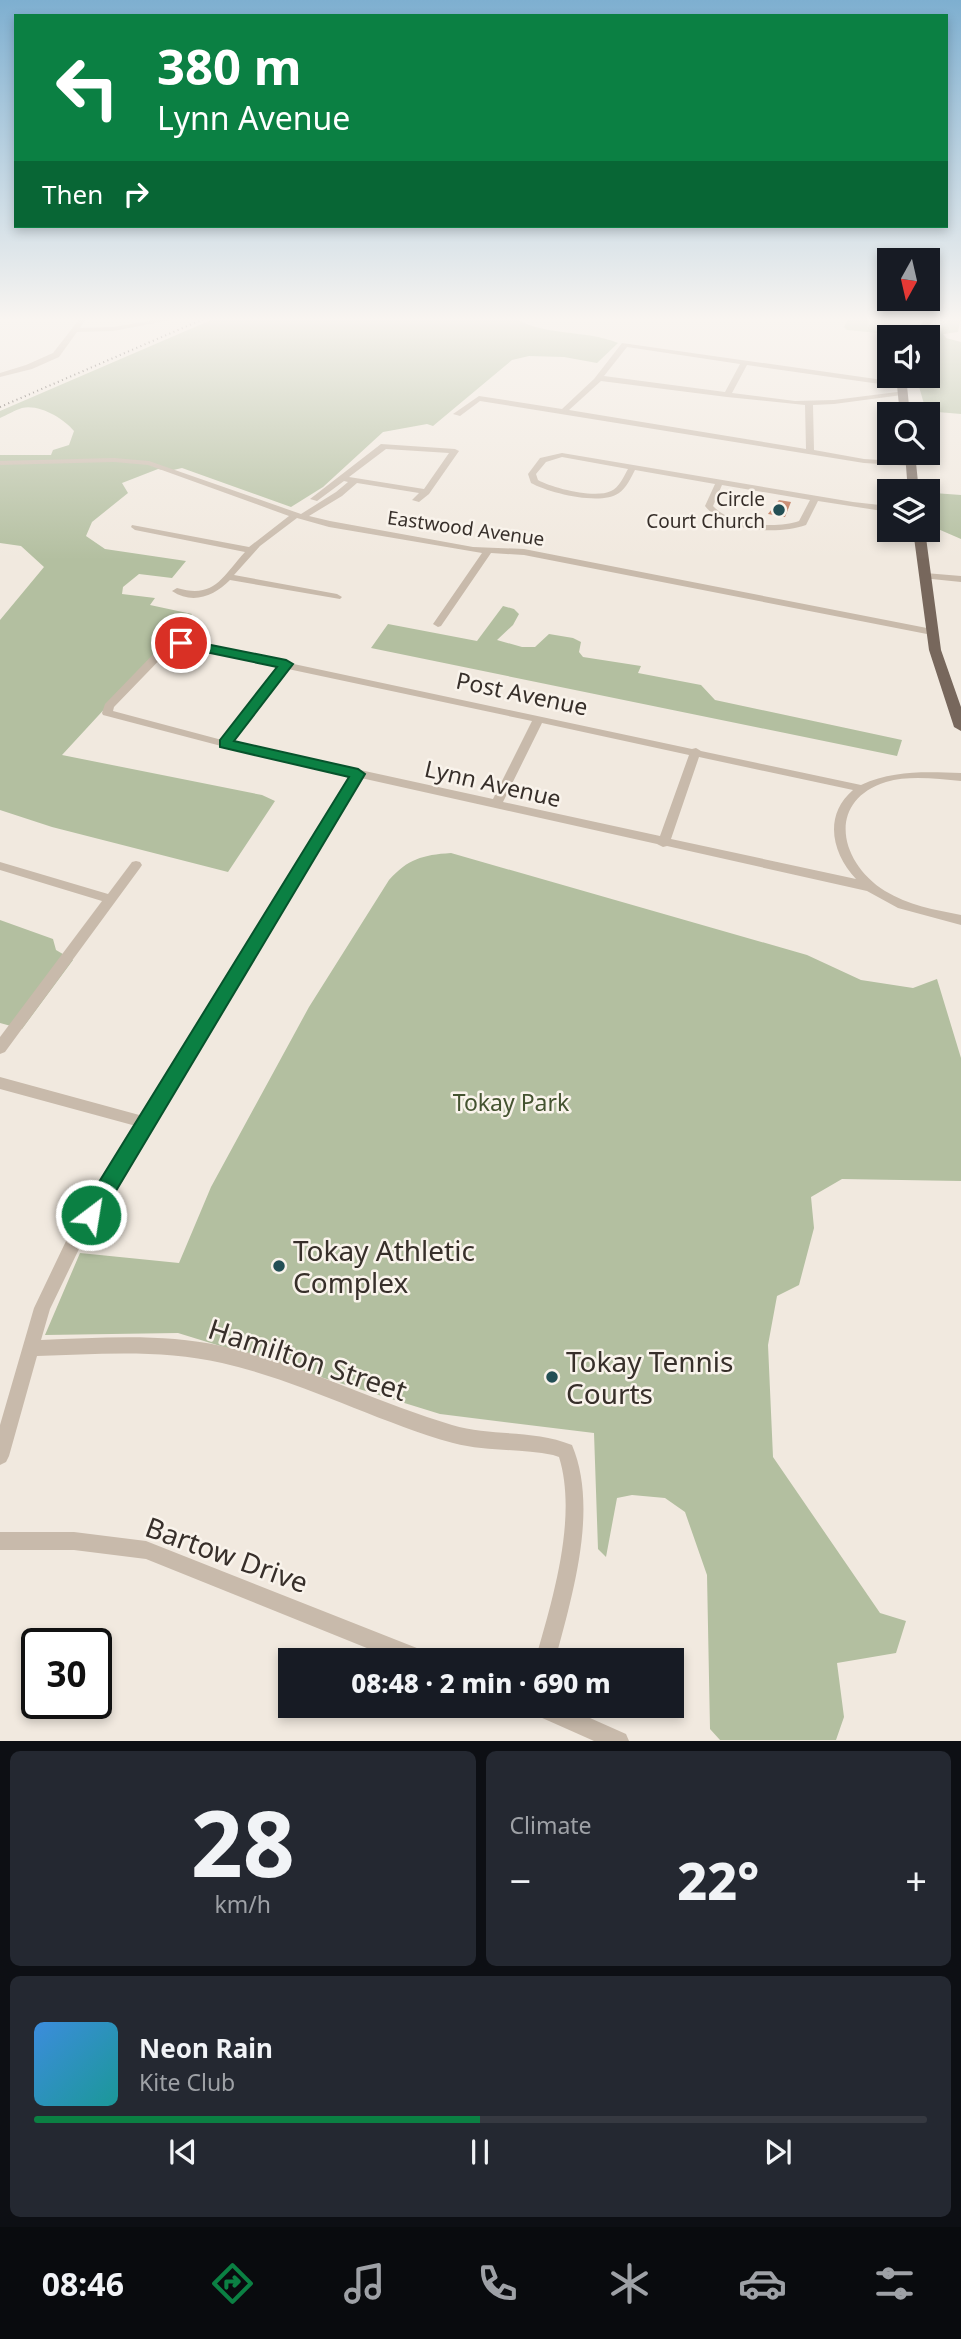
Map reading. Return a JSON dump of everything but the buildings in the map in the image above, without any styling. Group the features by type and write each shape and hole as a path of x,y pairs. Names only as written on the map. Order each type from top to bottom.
{"main road":[{"path":"921,542 932,632 941,672 961,727"}],"street":[{"path":"457,414 479,398"},
{"path":"480,398 864,461 877,460"},
{"path":"562,413 578,398"},
{"path":"760,398 809,403 856,398"},
{"path":"809,403 810,452"},
{"path":"177,591 189,595 205,594 218,588 250,550 384,446 455,451 426,492 416,500"},
{"path":"633,467 618,490 604,496 543,486 531,477 543,460 557,455 633,467 720,481 815,498 877,507"},
{"name":"Eastwood Avenue","path":"0,463 114,460 149,463 296,515 473,551 524,552 932,632"},
{"path":"342,478 426,492"},
{"path":"296,515 339,494 355,480"},
{"path":"720,481 709,506 713,513 724,519 774,528 784,529 800,525 815,498"},
{"path":"328,491 352,498"},
{"path":"135,527 250,550"},
{"path":"438,624 488,551"},
{"path":"925,576 961,579"},
{"path":"229,577 337,597"},
{"name":"Post Avenue","path":"107,714 109,706 171,643 286,664 864,789"},
{"path":"225,744 286,664"},
{"name":"Lynn Avenue","path":"107,714 225,744 871,887"},
{"path":"496,805 539,718"},
{"path":"663,843 696,751"},
{"path":"0,1456 42,1308 62,1265 358,774"},
{"path":"961,777 895,777 864,789 842,810 838,831 844,853 871,887 910,906 961,920"},
{"path":"0,1048 136,864"},
{"path":"0,866 109,900"},
{"path":"0,1083 146,1123"},
{"name":"Hamilton Street","path":"30,1348 149,1345 222,1354 456,1435 497,1442 544,1445 566,1451 573,1468 569,1567 548,1648"},
{"name":"Bartow Drive","path":"0,1541 74,1541 146,1550 392,1648"},
{"path":"566,1718 619,1741"}],"green space":[{"path":"30,398 466,398 433,426 427,424 383,432 323,487 291,507 182,468 169,471 158,469 122,483 128,493 92,522 86,536 105,549 186,561 172,578 139,574 123,587 122,594 155,598 150,605 192,614 62,755 262,795 275,801 228,872 52,827 0,810 0,620 44,567 21,546 0,543 0,455 51,455 53,450 69,445 74,431 58,417 44,410 22,408 0,418 0,411"},
{"path":"922,398 961,398 961,414 940,412 940,402 923,402"},
{"path":"940,493 961,495 961,539 940,530"},
{"path":"503,606 514,609 519,614 513,625 497,640 522,647 535,647 549,634 573,638 581,642 579,652 583,657 641,666 638,673 701,685 715,700 902,740 897,756 371,648 388,624 477,641"},
{"name":"Tokay Park","path":"451,853 807,955 861,980 913,988 937,979 961,1058 961,1181 842,1179 811,1197 814,1228 799,1285 777,1296 768,1345 773,1457 880,1613 906,1621 896,1653 837,1663 844,1717 836,1740 720,1740 710,1729 707,1575 685,1512 665,1498 632,1495 617,1498 606,1557 598,1549 594,1433 440,1414 178,1333 45,1335 80,1253 179,1263 211,1187 309,1007 389,880 416,859"},
{"path":"0,920 53,939 56,950 73,960 22,1029 0,1023"}],"railway":[{"path":"0,407 20,398"}],"place":[{"name":"Circle Court Church","path":"779,510"},
{"name":"Tokay Athletic Complex","path":"279,1266"},
{"name":"Tokay Tennis Courts","path":"552,1377"}],"route":[{"path":"91,1215 358,774 225,744 286,664 181,643"}]}
